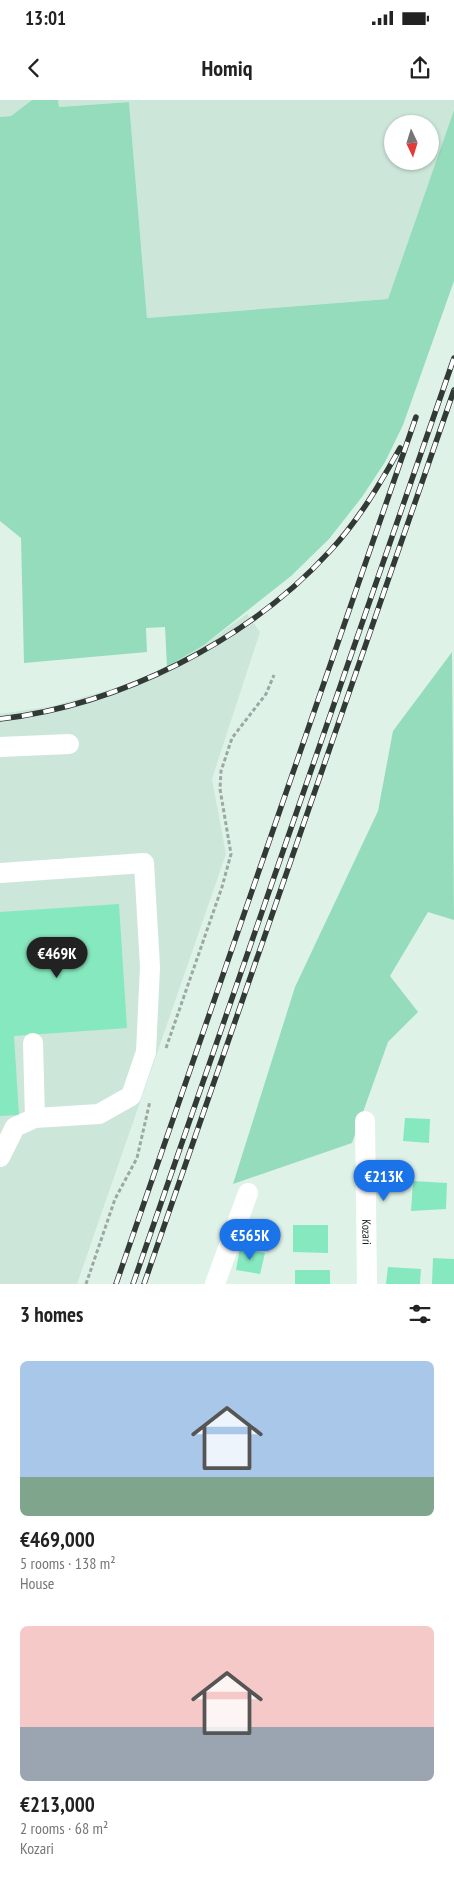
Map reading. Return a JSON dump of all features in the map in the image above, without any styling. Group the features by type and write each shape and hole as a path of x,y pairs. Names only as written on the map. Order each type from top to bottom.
{"street":[{"path":"0,747 69,744"},
{"path":"0,874 144,863 150,967 146,1052 131,1096 99,1114 35,1118 15,1127 0,1157"},
{"path":"33,1043 35,1118"},
{"name":"Kozari","path":"365,1121 367,1284"},
{"path":"215,1284 248,1193"}],"path":[{"path":"165,1052 232,854 220,789 221,771 232,738 266,694 274,675"},
{"path":"86,1284 115,1199 137,1158 151,1093"}],"shaded area":[{"path":"0,100 32,100 11,116 0,117"},
{"path":"58,100 454,100 454,110 439,153 439,115 384,115 384,170 433,170 388,299 147,318 129,102 58,107"},
{"path":"247,614 260,632 212,779 226,854 77,1284 0,1284 0,714 53,706 125,685 167,667 204,645"}],"green space":[{"path":"32,100 58,100 59,107 129,102 147,318 388,299 433,170 439,170 439,153 454,110 454,281 403,425 385,462 362,497 329,539 291,576 204,645 167,667 165,627 146,628 147,652 24,663 21,538 0,521 0,117 11,116"},
{"path":"452,652 454,920 428,912 390,976 418,1012 388,1042 352,1143 233,1184 295,987 378,811 393,731"}],"building":[{"path":"119,904 127,1028 14,1036 19,1115 0,1116 0,912"},
{"path":"405,1118 430,1119 429,1143 403,1141"},
{"path":"413,1181 447,1183 446,1209 411,1211"},
{"path":"245,1220 269,1225 265,1249 240,1245"},
{"path":"293,1225 328,1225 328,1253 293,1252"},
{"path":"240,1248 265,1253 260,1274 236,1270"},
{"path":"433,1258 454,1259 454,1284 432,1284"},
{"path":"388,1267 421,1269 420,1284 386,1284"},
{"path":"295,1270 330,1270 330,1284 295,1284"}],"railway":[{"path":"133,1284 454,358"},
{"path":"144,1284 454,390"},
{"path":"116,1284 416,417"},
{"path":"0,719 91,700 136,683 179,664 221,640 261,613 297,583 330,551 368,502 400,448"}]}
